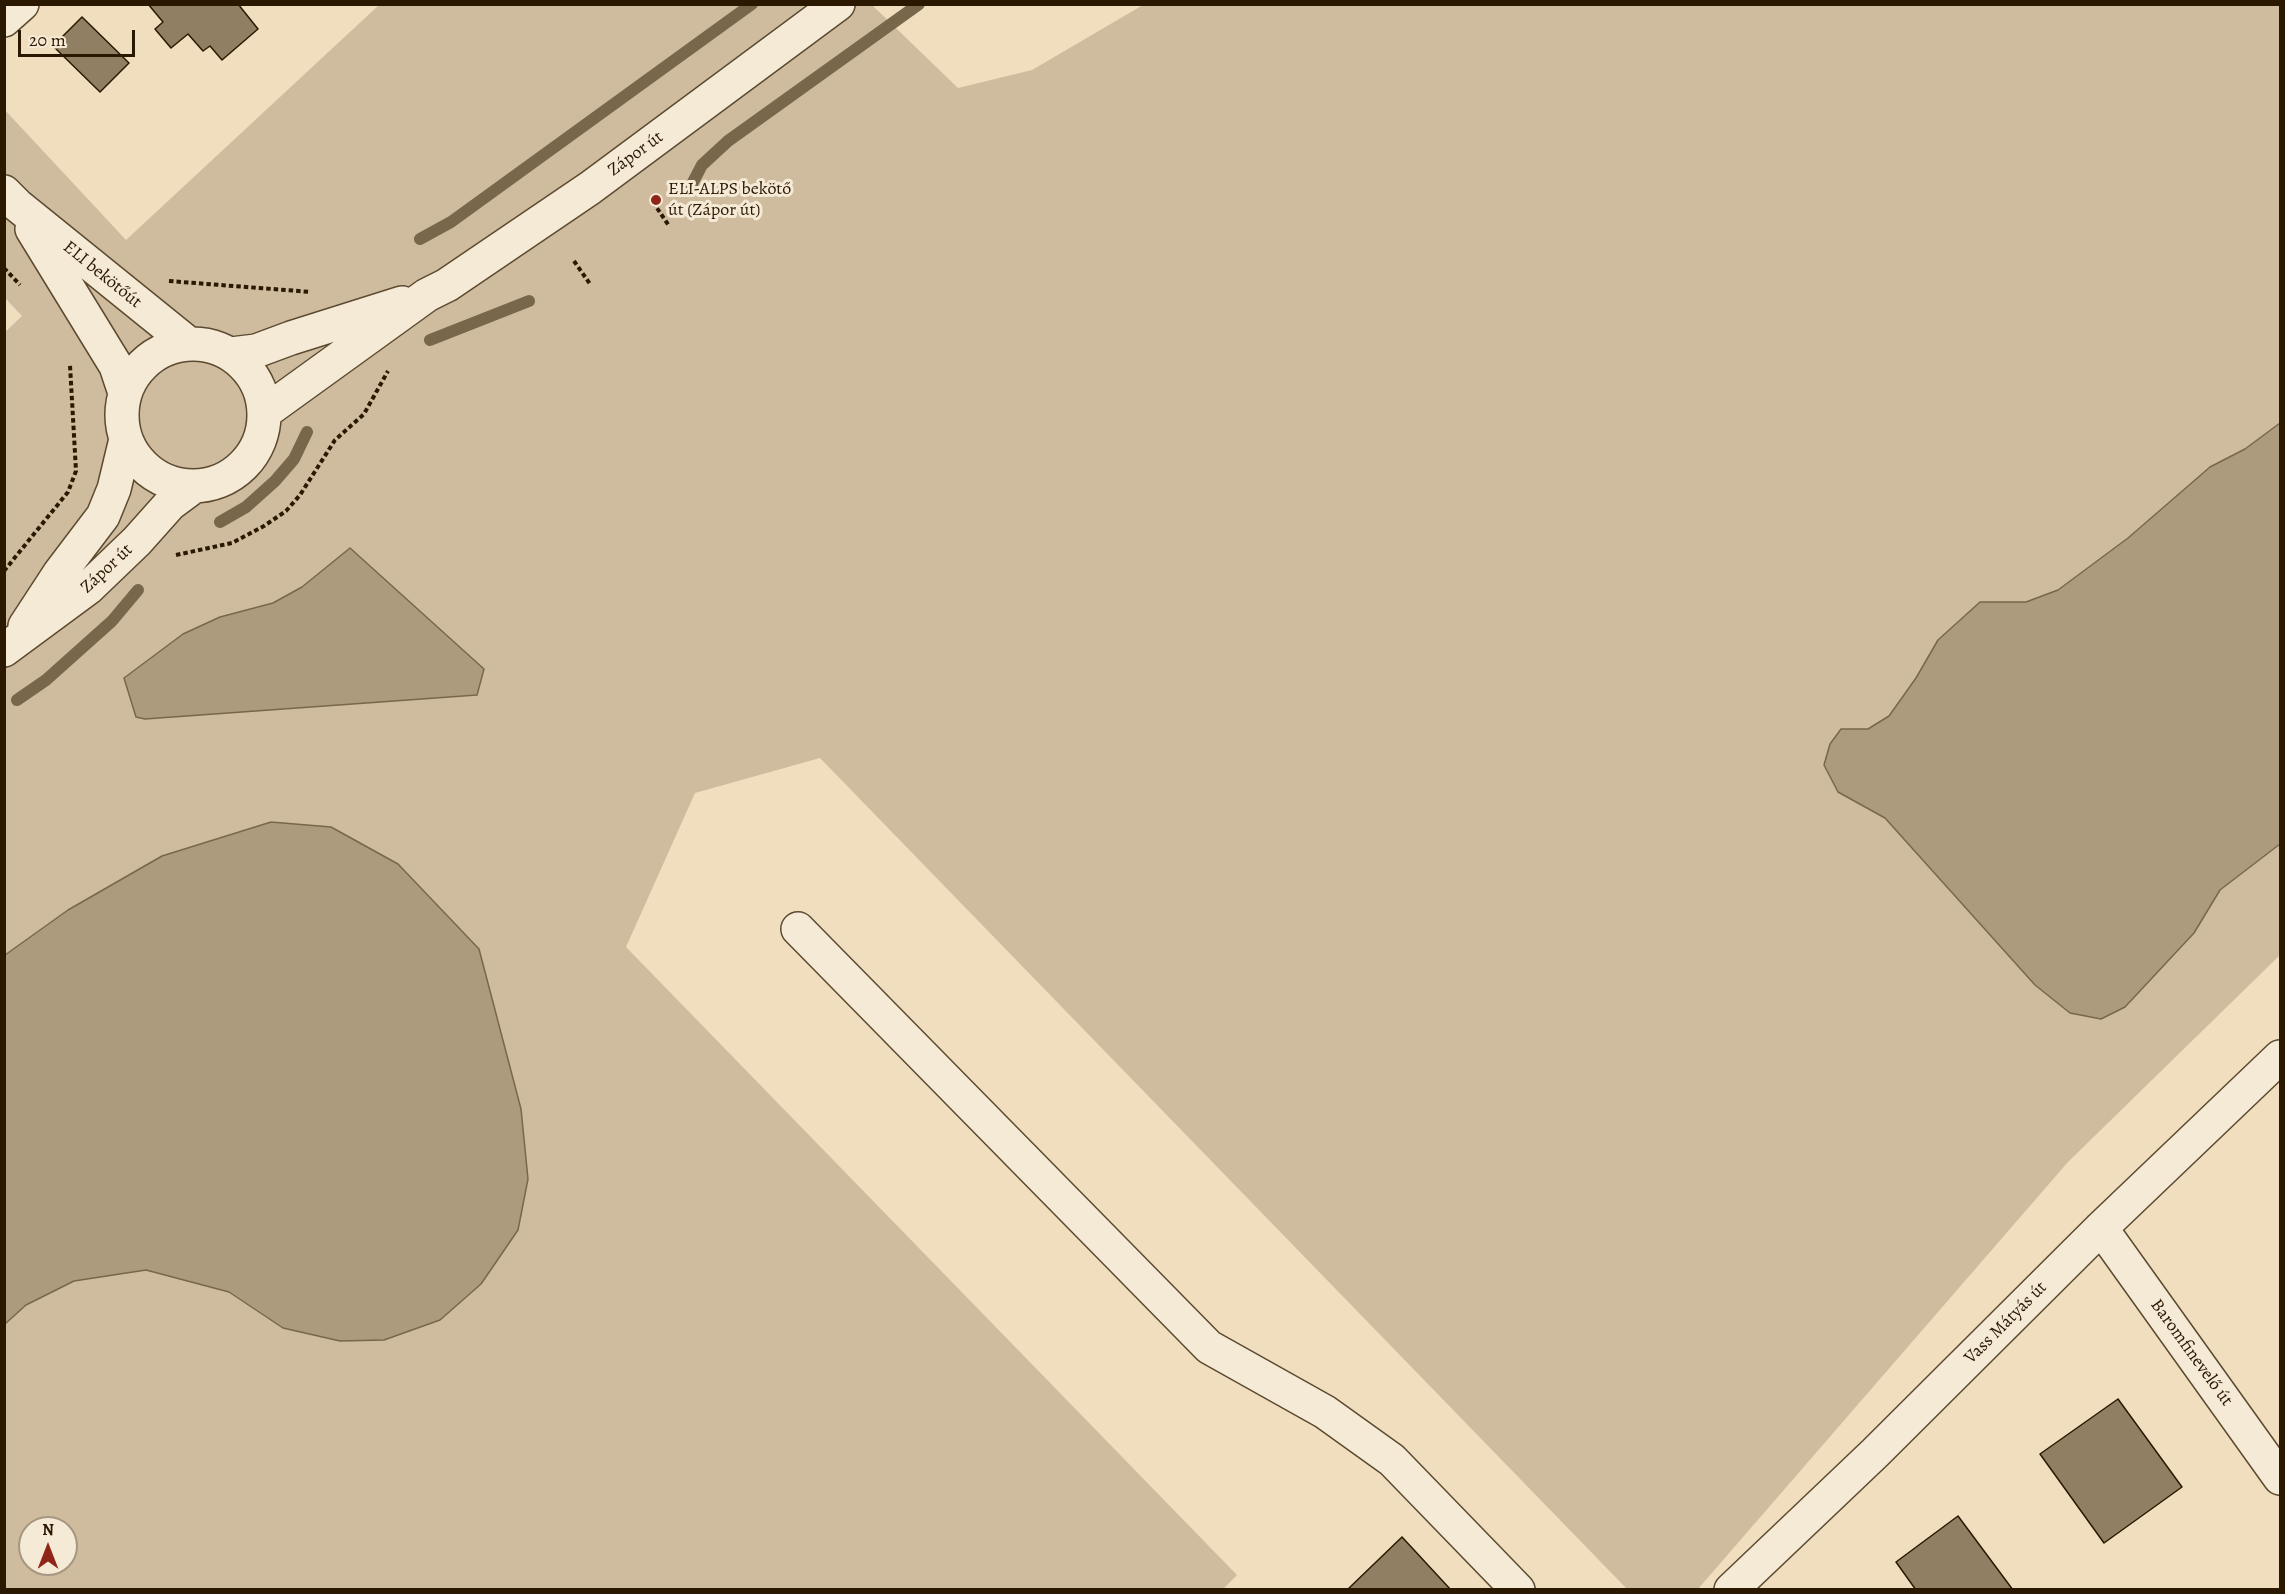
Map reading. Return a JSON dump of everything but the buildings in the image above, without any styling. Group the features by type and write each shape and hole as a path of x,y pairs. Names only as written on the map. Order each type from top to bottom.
{"street":[{"path":"4,20 22,4"},
{"name":"Zápor út","path":"231,354 256,351 427,295 447,285 590,188 838,4"},
{"name":"ELI bekötőút","path":"11,198 189,344"},
{"name":"ELI bekötőút","path":"11,198 93,326 116,366 125,393"},
{"name":"Zápor út","path":"265,412 427,295"},
{"path":"189,344 211,345 231,354 248,369 260,389 265,412 263,435 253,456 237,472 216,483 193,487 171,483 152,474 136,459 126,440 121,416 125,393 135,373 149,358 168,348 189,344"},
{"name":"Zápor út","path":"10,647 59,574 103,516 114,489 126,440"},
{"name":"Zápor út","path":"10,647 88,588 137,541 170,504 193,487"},
{"path":"798,929 1209,1347 1325,1412 1392,1460 1518,1590"},
{"name":"Vass Mátyás út","path":"1731,1590 1875,1453 2101,1228 2280,1057"},
{"name":"Baromfinevelő út","path":"2101,1228 2280,1478"}],"path":[{"path":"652,202 669,226"},
{"path":"574,261 590,284"},
{"path":"162,282 179,281 308,291"},
{"path":"4,572 68,492 76,471 69,354"},
{"path":"170,556 232,543 286,511 300,495 326,451 342,433"}],"shaded area":[{"path":"379,5 872,5 958,88 1032,70 1143,5 2280,5 2280,423 2245,449 2210,467 2128,538 2058,590 2026,602 1980,602 1938,640 1916,678 1889,716 1868,729 1841,729 1838,792 1885,818 2035,985 2070,1013 2194,933 2220,890 2280,844 2280,955 2068,1162 1698,1589 1627,1589 820,758 695,793 626,947 1237,1575 1222,1590 5,1589 5,1324 25,1305 74,1281 146,1270 229,1292 283,1328 479,949 398,864 68,910 5,955 4,333 22,316 5,298 4,109 126,240"},
{"path":"2280,423 2280,844 2220,890 2194,933 2125,1007 2101,1019 2070,1013 2035,985 1885,818 1838,792 1824,765 1830,744 1841,729 1868,729 1889,716 1916,678 1938,640 1980,602 2026,602 2058,590 2128,538 2210,467 2245,449"},
{"path":"350,548 484,669 477,695 145,719 136,717 124,678 183,634 220,617 273,603 302,587"},
{"path":"271,822 331,827 398,864 479,949 521,1109 528,1179 518,1230 481,1284 440,1320 384,1340 340,1341 283,1328 229,1292 146,1270 74,1281 26,1305 5,1324 5,955 68,910 162,856"}],"waterway":[{"path":"420,239 451,222 752,4"},
{"path":"691,186 702,165 728,141 919,4"},
{"path":"430,340 529,301"},
{"path":"220,522 246,507 275,481 294,459 307,432"},
{"path":"17,700 46,680 112,621 138,590"}],"place":[{"name":"ELI-ALPS bekötő út (Zápor út)","path":"656,200"}]}
